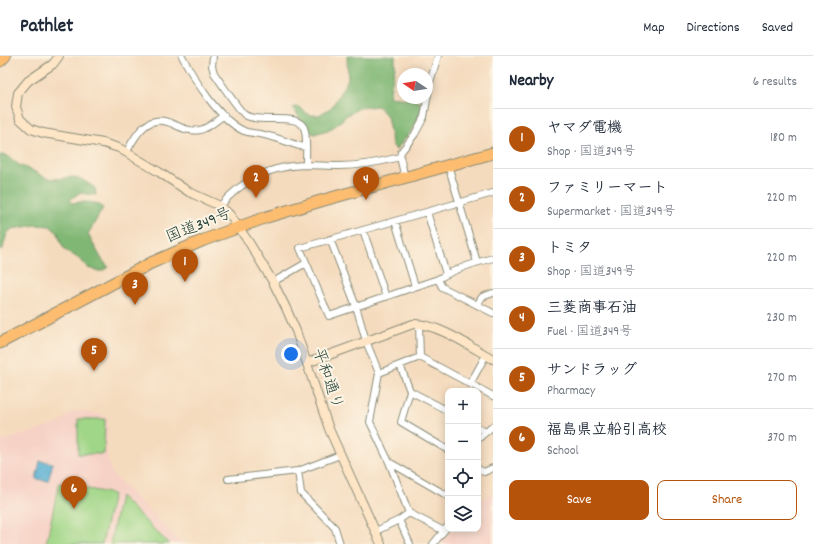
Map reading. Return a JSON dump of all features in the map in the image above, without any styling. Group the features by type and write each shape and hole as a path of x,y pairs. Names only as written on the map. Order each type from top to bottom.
{"highway":[{"path":"0,61 5,56"},
{"name":"国道349号","path":"0,343 183,248 239,227 324,200 493,153"}],"street":[{"path":"59,56 53,64 28,81 18,93 16,107 20,119 31,129 43,134 103,143 118,148 189,192 220,206 235,190 260,174 285,167 306,165 340,166 369,163 400,157"},
{"path":"182,56 195,81 235,126 243,131 267,135 306,147"},
{"path":"213,56 212,66 214,73 244,115 259,120 291,120 300,122 304,126 306,132 306,165"},
{"path":"405,178 400,157 401,152 415,134 424,117 430,82 438,56"},
{"path":"126,153 140,129 155,122 165,121 180,128 194,131 207,127 224,115"},
{"path":"448,165 477,262"},
{"path":"493,195 460,202 300,248 329,316 438,279 446,274 477,262 493,258"},
{"name":"平和通り","path":"220,206 230,215 239,227 273,282 296,331 324,415 340,455 381,544"},
{"path":"427,212 446,274"},
{"path":"395,221 416,286"},
{"path":"363,230 386,297"},
{"path":"330,239 356,306 366,341 379,373 370,422 389,462 410,514 445,529"},
{"path":"273,282 306,263"},
{"path":"438,279 442,287 493,313"},
{"path":"477,305 482,297 493,293"},
{"path":"307,363 413,324 419,324 433,326 490,357 470,384"},
{"path":"419,324 420,358"},
{"path":"379,373 420,358 493,396"},
{"path":"400,365 410,391 401,422 445,448"},
{"path":"410,391 445,409"},
{"path":"481,436 493,426"},
{"path":"481,430 486,432"},
{"path":"228,479 298,470 340,455"},
{"path":"389,462 445,494"},
{"path":"481,470 484,472 493,468"},
{"path":"298,470 301,493 334,528 340,544"},
{"path":"376,531 410,514"},
{"path":"399,520 410,544"},
{"path":"433,544 445,530"}],"shaded area":[{"path":"73,411 100,414 108,418 107,456 112,474 183,544 0,544 0,442 59,423"},
{"path":"493,493 493,544 440,544 450,532 481,532 481,499"}],"green space":[{"path":"347,56 395,56 395,67 389,97 397,98 397,104 423,104 416,125 396,150 392,144 387,116 378,106 359,108 346,116 335,126 328,130 314,134 308,130 293,108 300,107 308,114 319,115 332,107 348,79"},
{"path":"0,155 8,156 19,165 46,178 56,179 74,177 81,179 95,188 96,195 79,193 70,200 72,203 93,203 100,205 103,208 88,234 101,258 108,267 102,271 88,268 81,260 65,250 58,233 50,226 36,225 12,229 7,235 3,249 0,250"},
{"path":"78,419 105,419 104,454 78,454"},
{"path":"59,483 113,494 102,544 46,544"},
{"path":"120,496 169,544 110,544"}],"water":[{"path":"40,461 53,463 48,481 36,479"}],"place":[{"name":"ファミリーマート","path":"256,198"},
{"name":"三菱商事石油","path":"366,200"},
{"name":"ヤマダ電機","path":"185,282"},
{"name":"トミタ","path":"135,305"},
{"name":"サンドラッグ","path":"94,371"},
{"name":"福島県立船引高校","path":"74,509"}]}
